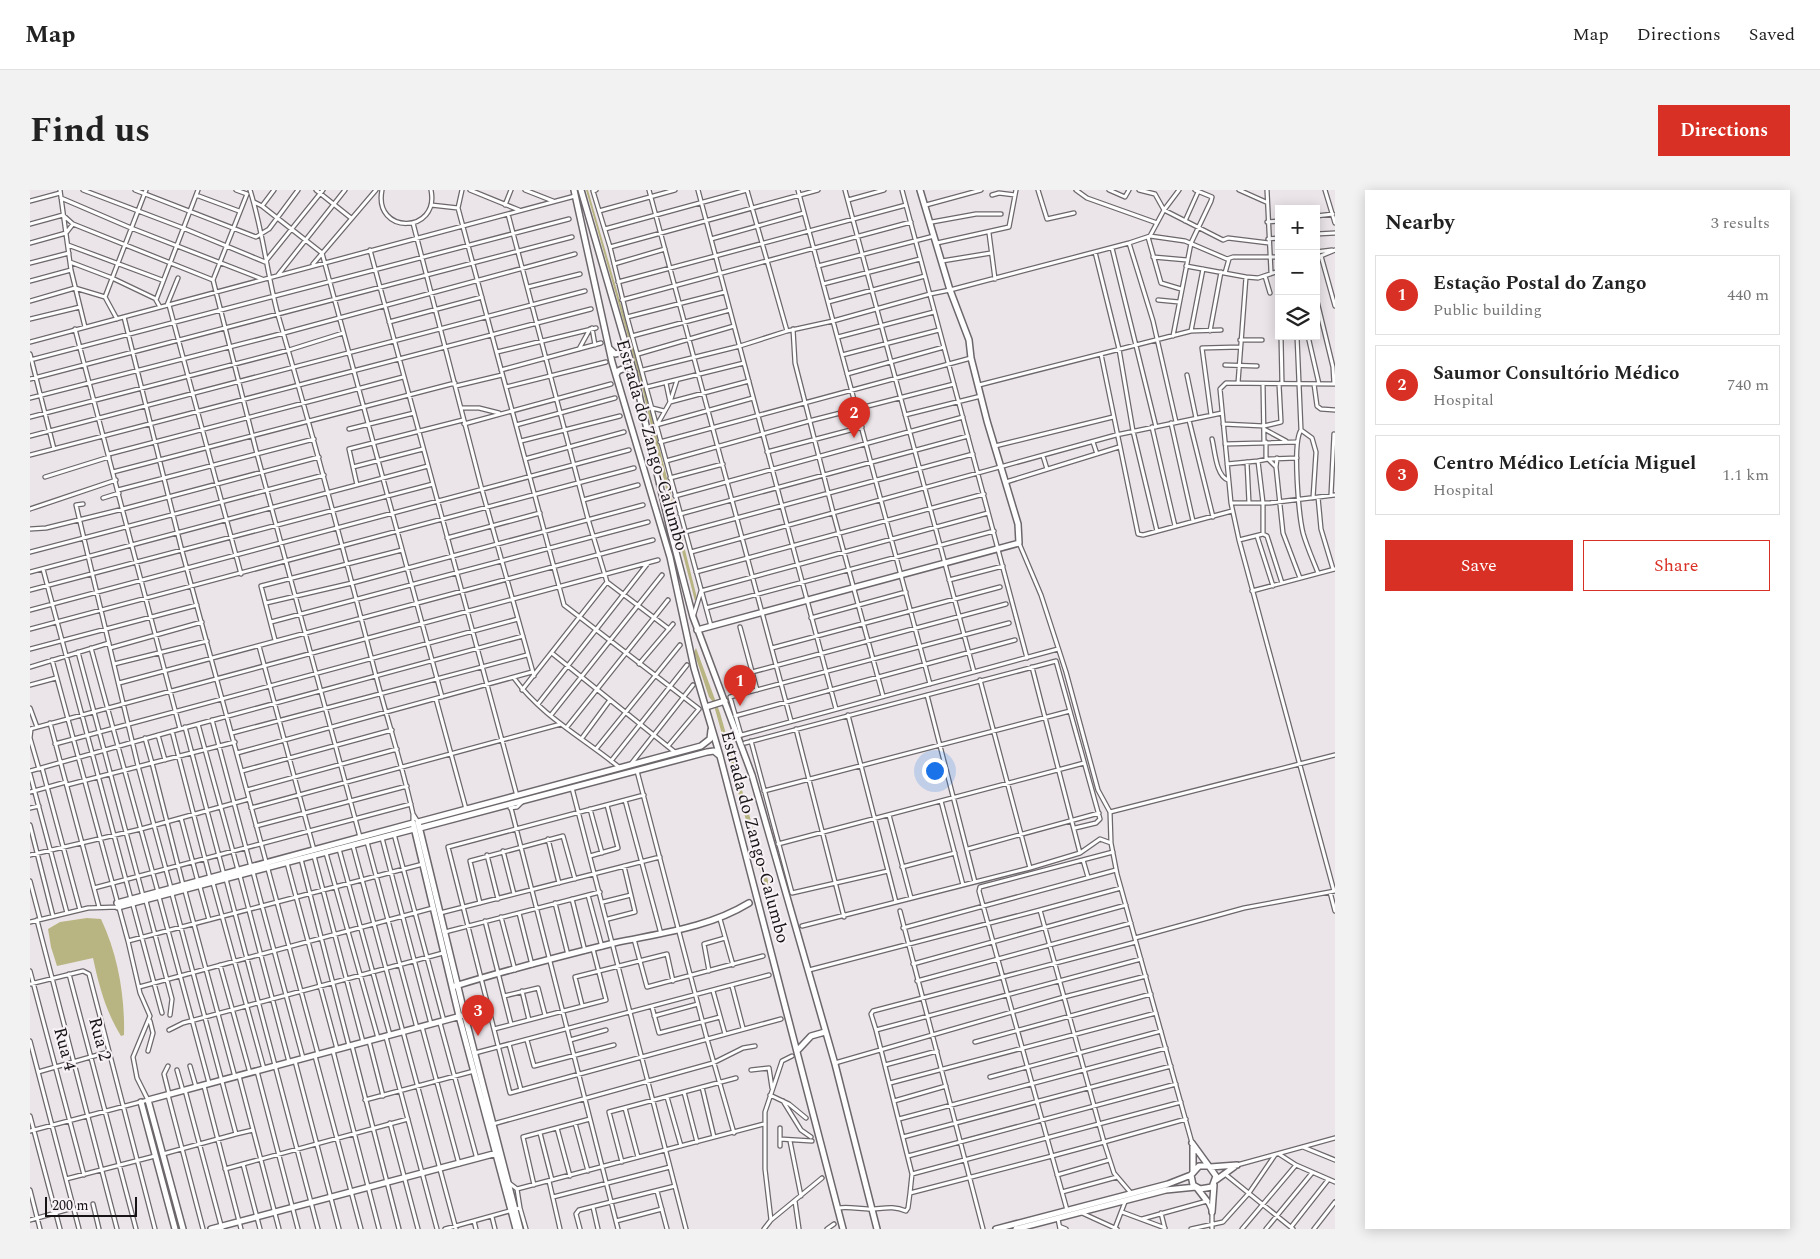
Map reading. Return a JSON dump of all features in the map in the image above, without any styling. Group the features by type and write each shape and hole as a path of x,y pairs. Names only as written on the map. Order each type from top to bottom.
{"street":[{"path":"82,190 138,210 265,262"},
{"path":"135,190 146,192 252,237 261,236 298,190"},
{"path":"156,300 162,280 198,190"},
{"path":"236,190 250,191"},
{"path":"262,206 274,190"},
{"path":"316,190 322,192 351,218"},
{"path":"278,276 345,190"},
{"path":"312,265 376,190"},
{"path":"382,190 381,205 390,218 397,222 413,223 426,214 431,205 431,190"},
{"path":"462,190 458,208 564,605 699,710 668,746"},
{"path":"470,190 520,211"},
{"path":"505,205 511,190"},
{"path":"525,190 554,202"},
{"name":"Estrada do Zango-Calumbo","path":"581,190 634,373 668,520 693,617 739,735 752,776 809,970 878,1229"},
{"path":"596,190 593,191 610,247 626,317 643,370 660,442 711,626"},
{"path":"649,190 791,721"},
{"path":"599,211 675,190"},
{"path":"698,190 836,709"},
{"path":"605,229 747,190 787,331"},
{"path":"798,190 930,684"},
{"path":"610,247 818,190"},
{"path":"845,190 974,672"},
{"path":"848,200 884,190"},
{"path":"902,190 1027,658"},
{"path":"920,190 932,222 950,290 969,340 971,358 979,385 980,396 1018,524 1019,544 1023,557 1037,582 1098,790 1110,812 1111,843 1116,870 1192,1143 1192,1182 1207,1201 1212,1212"},
{"path":"926,205 981,190"},
{"path":"937,243 989,233 1010,226 1016,190"},
{"path":"1038,190 1047,219 1074,213"},
{"path":"1076,190 1088,198 1157,223"},
{"path":"1109,190 1125,197 1129,190"},
{"path":"1139,190 1155,194 1164,210 1223,240 1228,238 1268,241 1275,239"},
{"path":"1179,190 1164,210 1149,237 1161,283 1181,289"},
{"path":"1239,190 1266,202"},
{"path":"1267,190 1266,202 1271,272"},
{"path":"1325,190 1334,214 1335,223"},
{"path":"250,191 278,315 329,493 445,932 474,1071 515,1210 526,1229"},
{"path":"250,191 239,211 219,262 213,280 215,292 361,839"},
{"path":"1173,336 1191,243 1212,197 1197,191 1185,221"},
{"path":"105,297 146,192"},
{"path":"265,262 322,192"},
{"path":"30,342 278,276 312,265 554,202 574,193"},
{"name":"Estrada do Zango-Calumbo","path":"574,193 616,376 670,557 689,648 720,756 843,1229"},
{"path":"30,201 60,194 131,228 263,280"},
{"path":"60,194 71,270 85,327"},
{"path":"196,194 239,211"},
{"path":"992,195 1015,195"},
{"path":"253,201 278,217 322,253 442,698"},
{"path":"618,282 906,204"},
{"path":"431,205 458,208"},
{"path":"711,239 804,213"},
{"path":"508,214 588,519 607,582 669,629"},
{"path":"932,222 971,215 1001,214"},
{"path":"1320,216 1334,214"},
{"path":"30,224 63,215"},
{"path":"63,215 73,224 213,280"},
{"path":"31,360 219,309 569,219"},
{"path":"1267,222 1275,221"},
{"path":"622,300 858,238 911,222"},
{"path":"413,223 482,490 533,674"},
{"path":"30,243 66,233 73,224"},
{"path":"989,233 995,279"},
{"path":"1320,234 1335,233"},
{"path":"818,266 935,236"},
{"path":"30,379 572,237"},
{"path":"643,370 1149,237 1191,243 1228,259 1233,257 1275,257"},
{"path":"1130,243 1157,340 1176,422"},
{"path":"67,244 162,280"},
{"path":"1112,248 1138,345 1175,526"},
{"path":"370,250 517,797"},
{"path":"614,264 665,250"},
{"path":"1320,252 1335,250"},
{"path":"1335,250 1321,256 1335,306"},
{"path":"1095,252 1119,349 1133,431 1157,531"},
{"path":"30,263 69,253"},
{"path":"942,261 991,253"},
{"path":"30,398 478,282 575,254"},
{"path":"1153,257 1187,260"},
{"path":"823,284 920,259"},
{"path":"1210,331 1228,259"},
{"path":"70,262 112,278 156,300 160,307"},
{"path":"1186,266 1246,277 1265,276 1275,272"},
{"path":"1191,331 1203,269"},
{"path":"30,281 71,270"},
{"path":"528,287 580,274"},
{"path":"828,302 925,276"},
{"path":"1265,276 1270,293"},
{"path":"1238,383 1246,277"},
{"path":"178,278 168,305 241,574"},
{"path":"30,301 75,288 105,297 116,319"},
{"path":"30,436 585,291"},
{"path":"626,317 725,292"},
{"path":"389,322 482,297"},
{"path":"1158,300 1179,302"},
{"path":"30,319 80,307"},
{"path":"30,455 299,387 591,309"},
{"path":"632,336 730,310"},
{"path":"838,337 934,312"},
{"path":"124,317 182,551 302,990 316,1055 361,1229"},
{"path":"1320,320 1335,384 1226,383 1221,386 1232,511 1333,891 1335,911"},
{"path":"638,354 734,326"},
{"path":"497,352 593,328"},
{"path":"593,328 595,345"},
{"path":"579,349 593,328"},
{"path":"75,329 180,729"},
{"path":"794,329 794,358 809,421 883,696"},
{"path":"842,355 939,330"},
{"path":"979,385 1191,331 1221,330"},
{"path":"30,418 344,334"},
{"path":"1240,340 1262,340"},
{"path":"1223,424 1264,427 1279,423 1282,419 1280,384 1281,340"},
{"path":"1297,340 1301,430 1296,442 1298,499 1304,534 1318,573"},
{"path":"1309,340 1319,384"},
{"path":"501,370 601,343"},
{"path":"609,348 615,354 620,354 624,352 626,343"},
{"path":"847,374 944,347"},
{"path":"1211,415 1202,348 1240,347"},
{"path":"30,354 54,449"},
{"path":"1101,354 1116,435 1138,534 1157,531 1232,511"},
{"path":"660,442 971,358"},
{"path":"506,388 606,362"},
{"path":"647,387 744,363"},
{"path":"1225,365 1256,366"},
{"path":"616,376 618,371 627,367 634,373"},
{"path":"114,472 409,395 502,374"},
{"path":"1187,375 1196,418"},
{"path":"45,476 155,442 203,431 403,376"},
{"path":"656,425 670,402 678,380"},
{"path":"670,402 749,381"},
{"path":"666,383 670,402"},
{"path":"357,485 349,449 418,431 512,411 611,384"},
{"path":"666,461 857,408 954,384"},
{"path":"1263,384 1267,459 1276,466"},
{"path":"1314,384 1317,406 1321,409 1335,410"},
{"path":"905,415 980,396"},
{"path":"516,425 615,398"},
{"path":"656,425 754,398"},
{"path":"461,408 479,408 500,413"},
{"path":"652,408 664,411"},
{"path":"349,429 414,413"},
{"path":"691,552 1116,435 1222,413"},
{"path":"520,441 620,416"},
{"path":"995,446 1113,416"},
{"path":"675,496 963,417"},
{"path":"1189,420 1213,517"},
{"path":"1171,424 1193,521"},
{"path":"767,452 862,427"},
{"path":"1264,427 1286,442"},
{"path":"1301,430 1312,438 1316,452 1313,498"},
{"path":"525,459 624,432"},
{"path":"1231,502 1279,502 1333,495 1334,434"},
{"path":"680,514 968,436"},
{"path":"103,498 211,465 314,440"},
{"path":"1212,440 1220,472 1224,479 1228,480"},
{"path":"1093,442 1097,454"},
{"path":"1225,444 1296,442"},
{"path":"1006,482 1119,447"},
{"path":"353,467 423,449"},
{"path":"30,610 629,450"},
{"path":"685,532 973,454"},
{"path":"1043,456 1047,469"},
{"path":"30,529 123,509 319,457"},
{"path":"1227,464 1277,458 1297,458"},
{"path":"1277,458 1276,466 1283,533 1300,578"},
{"path":"1258,461 1263,503 1264,534 1269,539 1282,583"},
{"path":"1247,462 1249,503"},
{"path":"670,478 723,464"},
{"path":"30,572 428,466"},
{"path":"30,628 192,587 634,468"},
{"path":"30,552 84,537 128,528 324,475"},
{"path":"30,509 116,480"},
{"path":"30,590 137,564 433,484"},
{"path":"583,500 638,485"},
{"path":"696,572 984,494"},
{"path":"1252,591 1334,569 1321,530 1318,497"},
{"path":"83,504 76,505 87,557 102,610 153,825 236,1134"},
{"path":"266,603 352,583 643,504"},
{"path":"447,538 540,513"},
{"path":"701,590 988,513"},
{"path":"271,622 648,522"},
{"path":"706,608 802,580 848,570 994,531"},
{"path":"1239,540 1264,534"},
{"path":"1257,536 1273,586"},
{"path":"119,683 653,540"},
{"path":"698,630 998,548 1019,544"},
{"path":"276,640 261,586 402,550"},
{"path":"80,910 48,788 31,749 30,729 658,560"},
{"path":"538,704 649,562"},
{"path":"949,580 1003,566"},
{"path":"43,569 51,605 162,1013"},
{"path":"551,715 611,642 662,575"},
{"path":"522,690 607,582"},
{"path":"772,648 1000,587"},
{"path":"693,617 701,590"},
{"path":"811,618 906,592"},
{"path":"566,727 668,600"},
{"path":"30,649 197,604"},
{"path":"752,672 1006,604"},
{"path":"55,744 518,619"},
{"path":"110,648 202,622"},
{"path":"1010,622 730,697 739,735 1058,649"},
{"path":"639,664 673,624"},
{"path":"740,627 757,690"},
{"path":"67,913 30,772 105,749 523,636"},
{"path":"735,716 1015,640"},
{"path":"114,664 207,641"},
{"path":"30,666 109,643"},
{"path":"596,749 680,645"},
{"path":"260,646 309,832 322,890 383,1096"},
{"path":"91,648 192,1021 225,1169 241,1229"},
{"path":"78,652 172,999 170,1015"},
{"path":"552,654 677,753"},
{"path":"232,733 527,655"},
{"path":"52,660 139,987 149,1014 153,1033 148,1052"},
{"path":"745,742 980,680 1057,662 1100,821 1075,828"},
{"path":"611,761 687,665"},
{"path":"1032,667 1080,853"},
{"path":"238,752 533,674"},
{"path":"30,685 56,678"},
{"path":"514,678 522,690 561,724 582,738 620,769"},
{"path":"980,680 1030,868"},
{"path":"629,766 693,685"},
{"path":"927,694 975,882"},
{"path":"436,699 466,810"},
{"path":"582,738 610,700"},
{"path":"706,707 725,701"},
{"path":"30,708 37,727"},
{"path":"764,791 1070,711"},
{"path":"848,715 896,902"},
{"path":"212,720 302,1058"},
{"path":"268,866 301,860 314,854 326,853 382,838 466,810 677,753 708,741 711,737 710,722"},
{"path":"50,724 99,907"},
{"path":"198,724 272,998 317,1144 339,1229"},
{"path":"251,808 561,724"},
{"path":"185,727 318,1229"},
{"path":"796,729 844,916"},
{"path":"242,771 392,730"},
{"path":"172,731 193,815 264,1069"},
{"path":"158,735 165,760"},
{"path":"146,738 218,1014 254,1130 279,1229"},
{"path":"751,741 792,893 888,871"},
{"path":"30,792 84,781 235,742"},
{"path":"247,790 397,749"},
{"path":"30,922 80,910 110,907 144,899 314,854 361,839 522,801 711,751 718,752 720,756"},
{"path":"1110,812 1335,755"},
{"path":"778,844 1084,763"},
{"path":"637,770 718,1082 734,1133"},
{"path":"256,826 407,786"},
{"path":"572,788 608,919 652,1101 686,1229"},
{"path":"644,795 448,847 510,1093 781,1019"},
{"path":"30,855 167,822 249,799"},
{"path":"625,800 661,934"},
{"path":"502,806 517,807 522,801"},
{"path":"941,801 963,885"},
{"path":"94,888 411,804"},
{"path":"590,856 618,848 607,805"},
{"path":"30,808 39,806"},
{"path":"511,808 618,1229"},
{"path":"590,809 602,853"},
{"path":"968,849 1099,814"},
{"path":"889,815 911,898"},
{"path":"181,818 209,920"},
{"path":"30,825 53,916"},
{"path":"416,826 433,908 444,953 455,986"},
{"path":"394,834 477,1159"},
{"path":"480,903 470,861 520,846 564,837 575,879"},
{"path":"382,838 431,1024"},
{"path":"802,926 1030,868 1080,853 1100,838 1111,843"},
{"path":"548,839 559,883"},
{"path":"367,842 400,965 437,1081 459,1164"},
{"path":"353,846 456,1228"},
{"path":"340,849 373,972 401,1091 437,1229"},
{"path":"503,851 514,894"},
{"path":"1068,1210 1026,1067 983,906 980,887 1113,852"},
{"path":"326,853 378,1038"},
{"path":"902,867 954,853"},
{"path":"488,855 498,898"},
{"path":"440,913 660,857"},
{"path":"301,860 399,1229"},
{"path":"1083,860 1088,877"},
{"path":"287,863 379,1229"},
{"path":"128,941 423,864"},
{"path":"608,919 635,912 624,866"},
{"path":"903,928 1116,870"},
{"path":"30,881 51,978 117,1229"},
{"path":"809,970 1121,888"},
{"path":"838,1208 854,1207 872,1210 890,1207 908,1210 912,1174 871,1014 873,1011 1002,978 1244,908 1333,891"},
{"path":"445,932 600,892"},
{"path":"588,895 602,947"},
{"path":"603,902 631,895"},
{"path":"572,899 585,951"},
{"path":"455,986 593,949 679,931 720,919 749,903"},
{"path":"555,904 568,956"},
{"path":"913,964 1126,905"},
{"path":"139,987 433,908"},
{"path":"1040,910 1109,1160 1117,1177 1131,1193"},
{"path":"900,911 983,1229"},
{"path":"519,913 532,965"},
{"path":"501,917 515,970"},
{"path":"720,919 733,965"},
{"path":"485,922 511,1024"},
{"path":"917,980 998,960 1131,923"},
{"path":"709,971 704,944 725,938"},
{"path":"634,940 647,988 763,956"},
{"path":"494,1029 606,999 593,949"},
{"path":"169,1030 204,1017 286,994 444,953"},
{"path":"582,1005 575,978 640,961 667,954 674,981"},
{"path":"876,1030 1141,959"},
{"path":"220,964 250,1073"},
{"name":"Rua 4","path":"30,971 84,1175"},
{"path":"32,983 86,972 124,1106 155,1229"},
{"name":"Rua 2","path":"69,974 136,1229"},
{"path":"474,1054 769,975"},
{"path":"834,1064 932,1034 1146,976"},
{"path":"732,986 743,1028"},
{"path":"504,996 538,988 545,1015"},
{"path":"713,990 725,1034"},
{"path":"522,991 528,1020"},
{"path":"976,1042 1151,994"},
{"path":"654,1016 698,1004"},
{"path":"652,1007 659,1033 720,1017"},
{"path":"890,1083 1074,1033 1156,1013"},
{"path":"32,1130 462,1016"},
{"path":"462,1016 492,1124 497,1153 508,1183 520,1229"},
{"path":"150,1020 133,1057 137,1078 148,1100 182,1229"},
{"path":"570,1040 606,1030"},
{"path":"990,1077 1161,1031"},
{"path":"797,1052 811,1036 825,1032"},
{"path":"527,1040 534,1066 614,1045"},
{"path":"30,1042 79,1229"},
{"path":"509,1044 521,1090"},
{"path":"492,1124 713,1063 743,1048 755,1046"},
{"path":"899,1119 1166,1048"},
{"path":"885,1065 937,1051"},
{"path":"38,1072 108,1052"},
{"path":"772,1220 765,1169 764,1124 770,1095 782,1060 792,1056"},
{"path":"168,1066 164,1074 168,1094 203,1229"},
{"path":"190,1066 196,1087"},
{"path":"903,1137 1171,1066"},
{"path":"751,1070 769,1068 772,1088"},
{"path":"177,1070 200,1144 221,1228"},
{"path":"257,1071 298,1229"},
{"path":"365,1100 474,1071"},
{"path":"622,1162 609,1112 736,1078"},
{"path":"908,1156 1176,1084"},
{"path":"894,1101 946,1086"},
{"path":"702,1087 714,1138"},
{"path":"684,1092 697,1142"},
{"path":"770,1095 783,1101 806,1118"},
{"path":"667,1097 681,1146"},
{"path":"780,1139 790,1141 812,1139 801,1130 783,1101"},
{"path":"141,1102 175,1229"},
{"path":"912,1174 1181,1102"},
{"path":"625,1108 638,1158"},
{"path":"30,1116 32,1130 60,1229"},
{"path":"225,1169 408,1118"},
{"path":"534,1185 522,1137 590,1119"},
{"path":"910,1193 1186,1119"},
{"path":"390,1123 418,1229"},
{"path":"575,1124 588,1171"},
{"path":"508,1183 517,1189 764,1124"},
{"path":"557,1128 570,1176"},
{"path":"780,1128 780,1146"},
{"path":"163,1154 254,1130"},
{"path":"540,1133 560,1229"},
{"path":"996,1229 1178,1181 1192,1173 1199,1166 1237,1165 1335,1139"},
{"path":"790,1141 801,1196"},
{"path":"1192,1143 1215,1173 1212,1229"},
{"path":"1303,1147 1335,1160"},
{"path":"211,1229 221,1228 310,1202 497,1153"},
{"path":"1277,1154 1296,1165 1335,1182"},
{"path":"1192,1229 1223,1222 1249,1193 1277,1154"},
{"path":"66,1179 156,1155"},
{"path":"1057,1175 1109,1160"},
{"path":"243,1164 260,1229"},
{"path":"1016,1229 1171,1189 1208,1189 1224,1173 1237,1165"},
{"path":"1242,1229 1296,1165"},
{"path":"553,1198 670,1167"},
{"path":"1266,1229 1312,1172"},
{"path":"1224,1173 1292,1228 1328,1180"},
{"path":"1062,1192 1117,1177"},
{"path":"764,1229 822,1178"},
{"path":"580,1229 577,1211 675,1186"},
{"path":"516,1229 517,1189"},
{"path":"30,1190 40,1229"},
{"path":"657,1191 667,1229"},
{"path":"795,1200 799,1229"},
{"path":"1082,1212 1116,1229 1126,1201"},
{"path":"1142,1218 1207,1201"},
{"path":"1314,1229 1335,1202"},
{"path":"93,1204 99,1229"},
{"path":"593,1207 598,1229"},
{"path":"30,1220 73,1208"},
{"path":"616,1221 662,1209"},
{"path":"445,1229 456,1228 515,1210"},
{"path":"1122,1212 1142,1218 1165,1229"},
{"path":"1161,1213 1165,1229"},
{"path":"839,1229 840,1215"},
{"path":"492,1217 495,1229"},
{"path":"1058,1218 1060,1228 1066,1229"},
{"path":"474,1221 476,1229"},
{"path":"827,1229 834,1224"}],"shaded area":[{"path":"586,190 588,190 642,378 697,598 695,601 640,379"},
{"path":"696,648 720,713 771,891 766,892 713,702 709,697 694,652"},
{"path":"87,918 101,919 112,947 122,991 124,1035 121,1036 111,1018 93,958 57,966 51,947 48,929 60,922"}],"place":[{"name":"Saumor Consultório Médico","path":"854,438"},
{"name":"Estação Postal do Zango","path":"740,706"},
{"name":"Centro Médico Letícia Miguel","path":"478,1036"}]}
